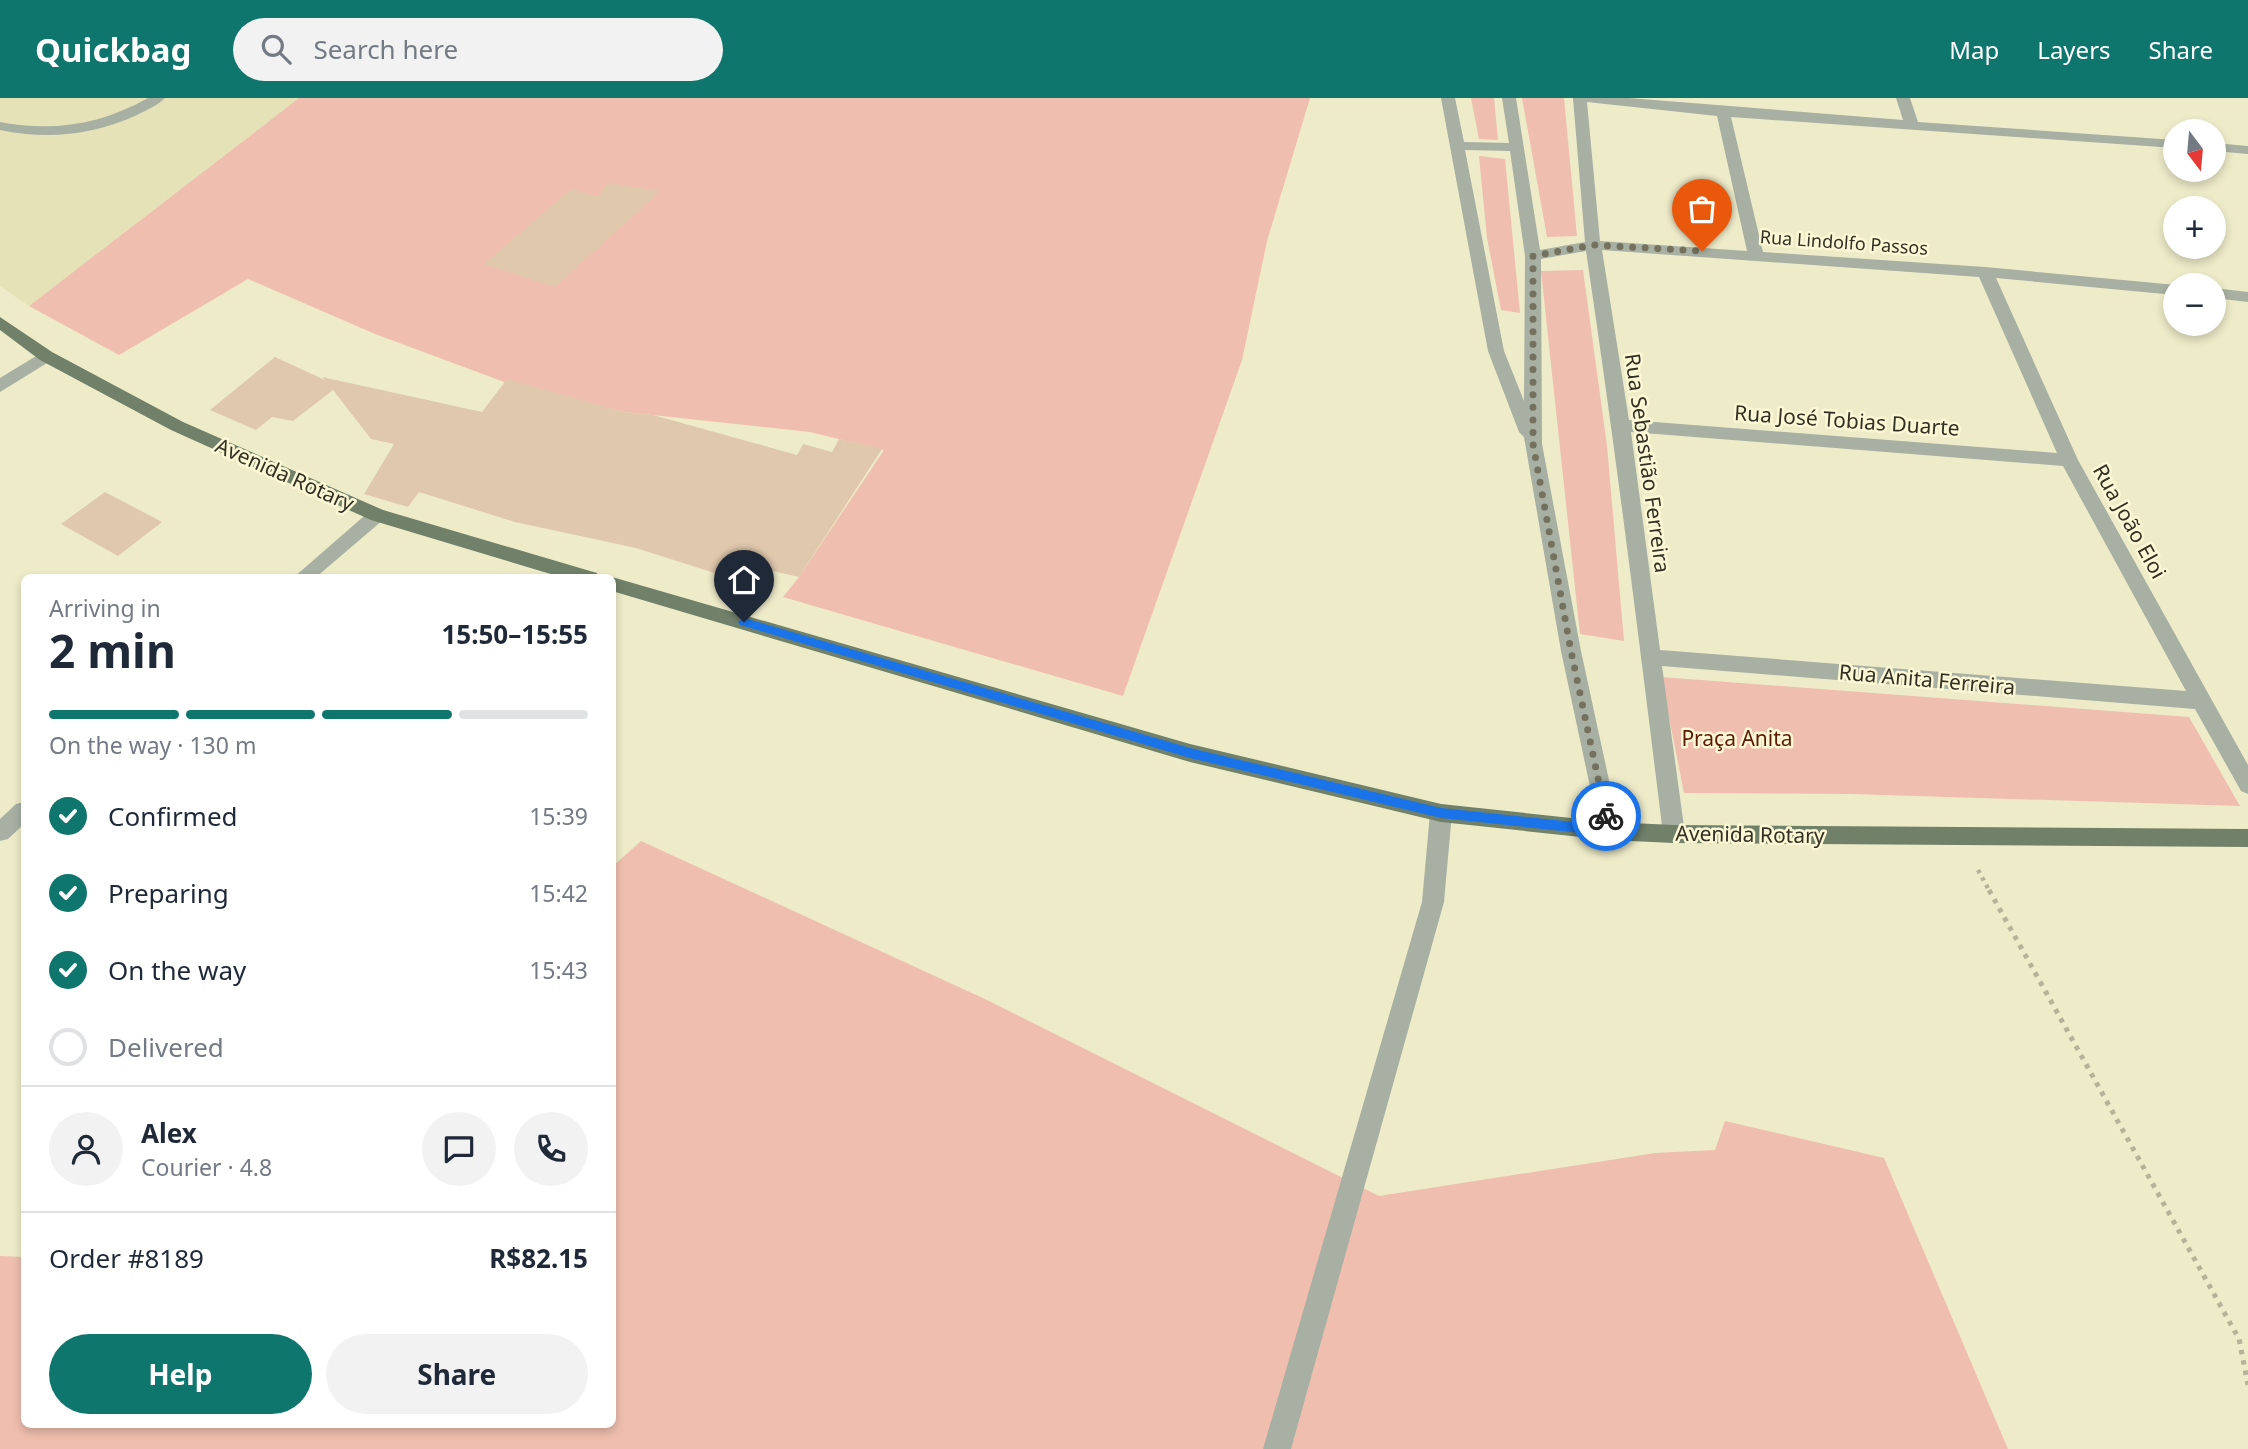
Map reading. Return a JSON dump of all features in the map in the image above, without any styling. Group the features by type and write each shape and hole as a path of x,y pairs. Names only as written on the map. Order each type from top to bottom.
{"main road":[{"name":"Avenida Rotary","path":"0,322 46,356 177,426 377,515 576,574"},
{"name":"Avenida Rotary","path":"616,585 1190,753 1441,813 1609,831 1674,834 2248,838"}],"street":[{"path":"0,125 23,131 64,131 100,125 133,114 158,98"},
{"path":"1448,98 1496,351 1533,444"},
{"path":"1509,98 1533,256 1533,444 1571,651 1609,831"},
{"name":"Rua Sebastião Ferreira","path":"1580,98 1593,245 1621,425 1674,834"},
{"path":"1589,98 1723,112 2163,143"},
{"path":"1903,98 1912,125"},
{"path":"1723,112 1756,254"},
{"path":"1457,146 1516,147"},
{"path":"2226,148 2248,150"},
{"name":"Rua Lindolfo Passos","path":"1533,256 1593,245 1756,254 2163,289"},
{"name":"Rua João Eloi","path":"1985,272 2069,460 2248,785"},
{"path":"2226,294 2248,297"},
{"path":"0,386 46,356"},
{"name":"Rua José Tobias Duarte","path":"1621,425 2069,460"},
{"path":"307,574 377,515"},
{"name":"Rua Anita Ferreira","path":"1650,657 2204,701"},
{"path":"1278,1449 1433,902 1441,813"},
{"path":"0,832 21,814"}],"path":[{"path":"1959,836 2239,1339 2248,1385"}],"shaded area":[{"path":"0,98 299,98 29,306 0,286"}],"green space":[{"path":"299,98 1310,98 1267,241 1242,360 1123,696 783,597 884,450 810,432 624,412 507,383 375,334 248,279 119,355 29,306"},
{"path":"1471,98 1494,98 1498,140 1479,139"},
{"path":"1522,98 1564,98 1577,236 1547,237"},
{"path":"1479,156 1505,159 1520,313 1501,310 1487,238"},
{"path":"1583,270 1607,446 1624,641 1580,634 1541,271"},
{"name":"Praça Anita","path":"1661,677 2189,717 2240,806 1851,794 1684,793"},
{"path":"641,841 987,1000 1379,1196 1655,1153 1715,1150 1725,1121 1884,1158 2008,1449 0,1449 0,1256 21,1257 21,1428 616,1428 616,863"}],"building":[{"path":"608,183 660,191 555,287 484,264 571,189 598,196"},
{"path":"275,357 325,380 322,377 482,412 507,379 624,412 653,415 797,455 803,444 832,452 839,439 882,449 799,577 759,568 749,584 636,548 515,522 419,492 408,507 364,494 394,444 371,439 333,390 293,421 272,417 256,430 210,410"},
{"path":"105,492 162,522 118,556 61,524"}],"way so far":[{"path":"1606,816 1571,651 1533,444 1533,256 1593,245 1702,251"}],"route":[{"path":"744,622 1190,753 1441,813 1609,831 1606,816"}]}
